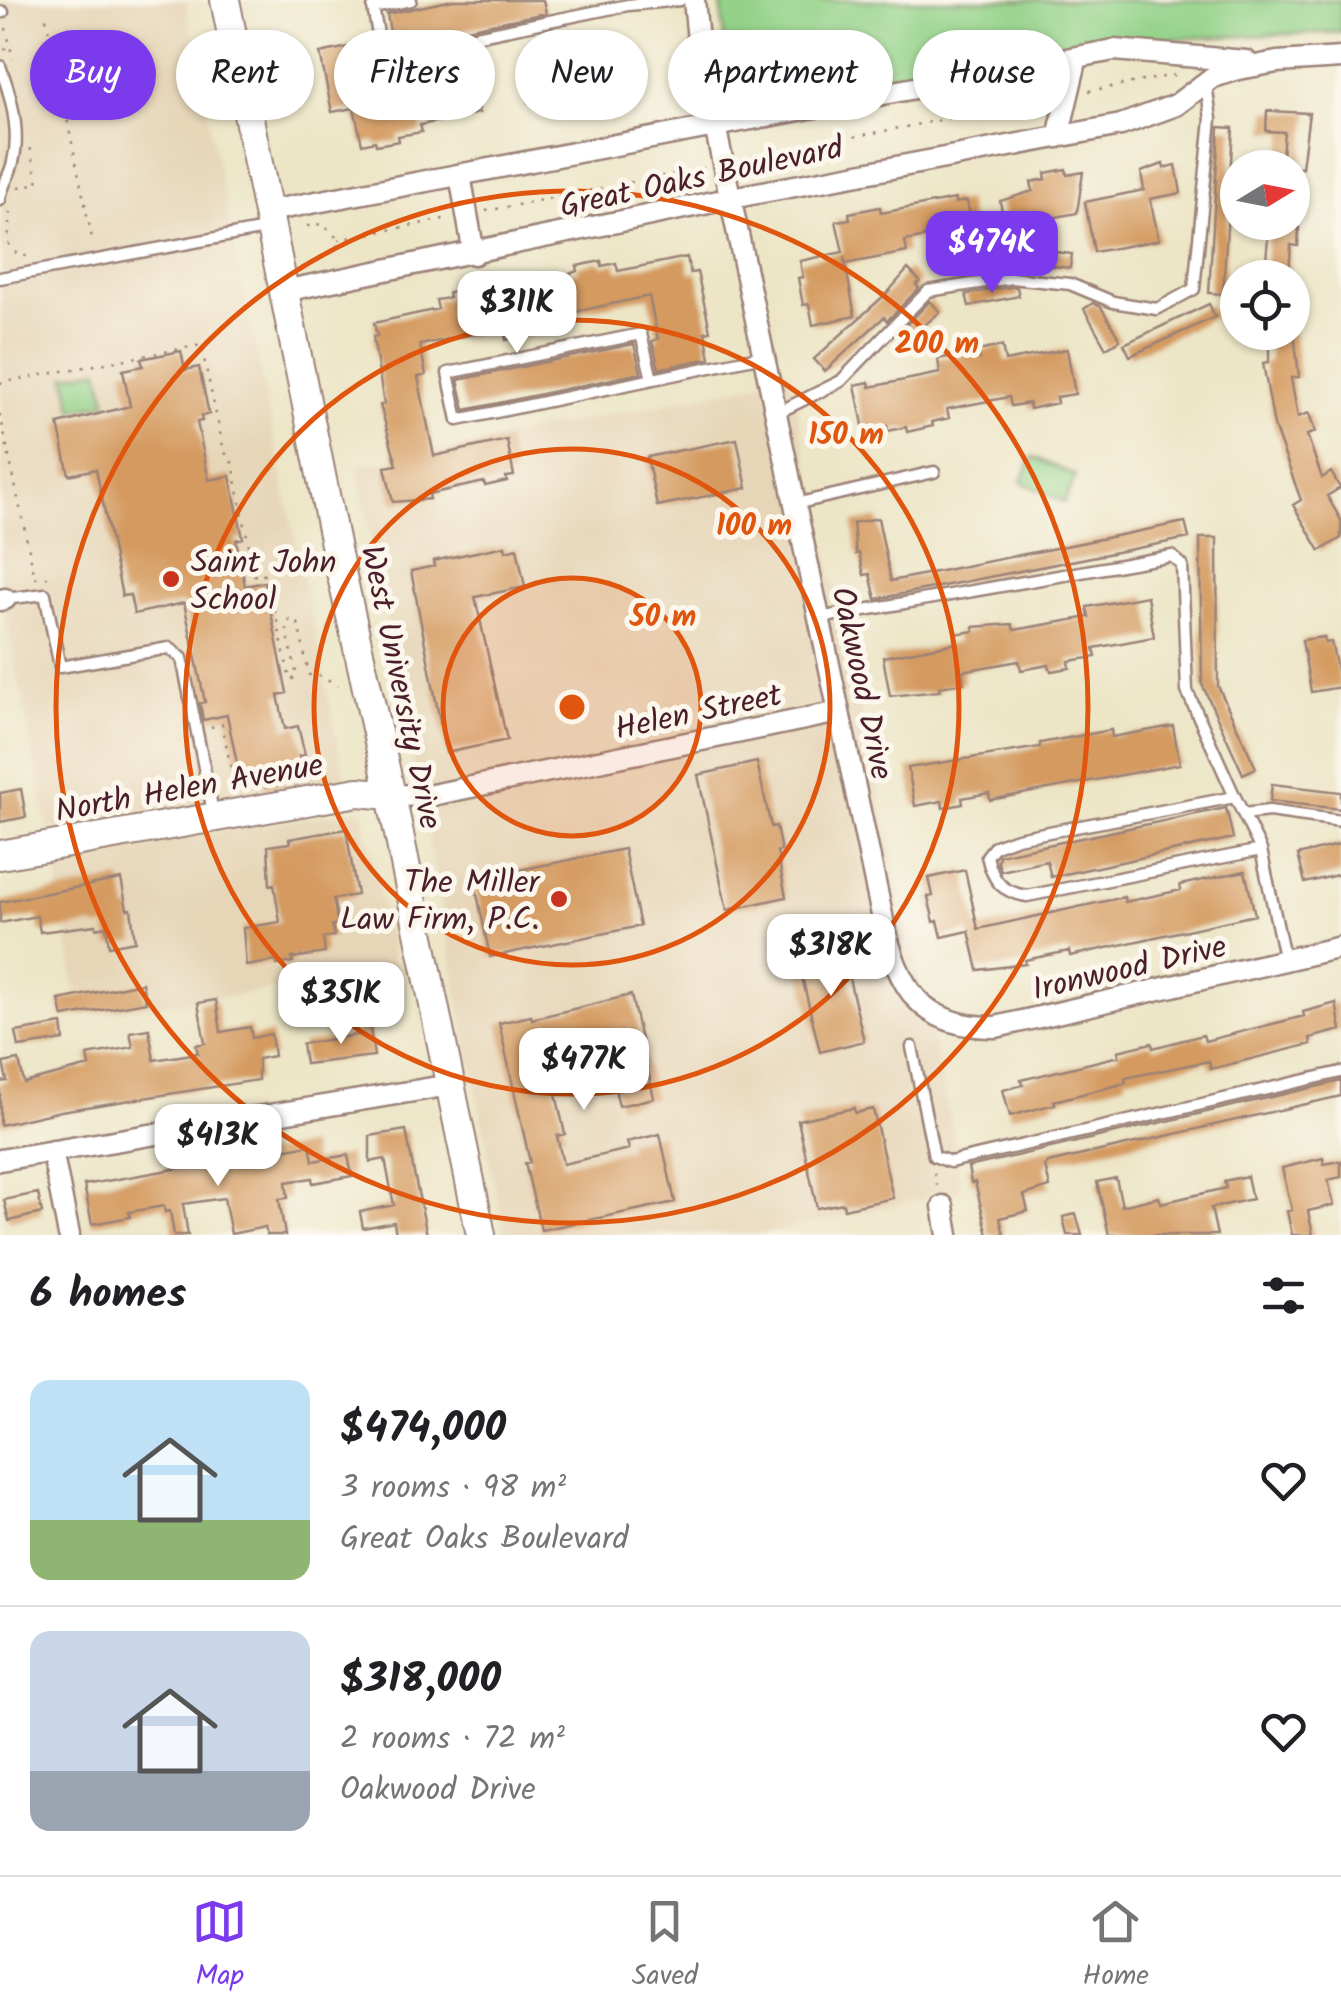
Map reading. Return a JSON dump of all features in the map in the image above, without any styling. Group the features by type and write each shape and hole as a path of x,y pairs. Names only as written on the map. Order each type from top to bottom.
{"main road":[{"name":"West University Drive","path":"225,0 481,1235"},
{"name":"North Helen Avenue","path":"0,855 358,792 391,795"}],"street":[{"name":"Oakwood Drive","path":"694,0 699,50 891,958 904,985 932,1011"},
{"name":"Great Oaks Boulevard","path":"270,220 460,175 1114,50 1268,63"},
{"path":"1070,86 1076,57"},
{"name":"Great Oaks Boulevard","path":"284,291 731,198 1058,137 1150,116 1239,68 1341,58"},
{"path":"1058,137 1062,120"},
{"path":"460,175 474,254"},
{"name":"Helen Street","path":"391,795 444,793 840,712"},
{"name":"Ironwood Drive","path":"932,1011 958,1024 996,1027 1341,947"},
{"path":"0,1160 450,1086"},
{"path":"52,1152 70,1235"},
{"path":"942,1206 948,1235"}],"lane":[{"path":"411,0 373,8 382,54 623,2 680,0"},
{"path":"0,66 16,133 12,166 0,188 6,201"},
{"path":"776,414 841,381 928,291 1010,278 1070,284 1114,302 1156,309 1194,289 1211,119 1206,83"},
{"path":"0,278 270,220"},
{"path":"652,379 641,334 448,373 458,420 763,356"},
{"path":"794,504 934,472"},
{"path":"818,618 1172,556 1182,565 1187,691 1260,850 1285,961"},
{"path":"2,600 44,594 60,667 169,648 182,658 214,818"},
{"path":"1235,797 1017,838 995,846 986,856 998,885 1008,893 1028,896 1260,850"},
{"path":"1243,814 1269,811 1341,821"},
{"path":"912,1047 934,1156 950,1162 1341,1072"}],"path":[{"path":"46,18 93,243"},
{"path":"0,38 14,68"},
{"path":"1070,95 1186,73"},
{"path":"744,159 941,120"},
{"path":"26,154 27,144"},
{"path":"338,240 704,168"},
{"path":"14,188 17,179"},
{"path":"6,201 8,244 20,255 35,257"},
{"path":"308,226 321,224 334,232 338,240 330,256 313,261"},
{"path":"0,383 201,344 224,450 233,464 255,577 267,574 290,680 316,674 338,686"},
{"path":"0,414 36,578 48,577 54,582"},
{"path":"297,677 286,625 290,620 298,622 309,676"},
{"path":"206,728 222,724 236,798"},
{"path":"934,1156 934,1176 942,1206"}],"shaded area":[{"path":"0,0 185,0 191,30 176,30 176,120 209,120 346,782 48,830 0,584"},
{"path":"788,369 957,1153 960,1190 759,1235 504,1235 357,467 753,385"},
{"path":"362,810 403,1003 293,1021 286,988 80,1016 54,855"}],"green space":[{"path":"721,0 1341,0 1341,32 1096,42 1070,47 1070,30 913,30 913,77 893,81 893,30 723,30"},
{"path":"99,369 107,403 73,409 66,376"},
{"path":"1033,457 1076,476 1064,502 1021,482"}],"building":[{"path":"453,0 543,0 546,13 462,30 390,30 387,14"},
{"path":"334,50 334,112 332,112 320,53"},
{"path":"1267,111 1309,113 1304,150 1282,150 1284,132 1266,131"},
{"path":"357,120 445,120 420,125 422,132 398,136 399,141 362,144"},
{"path":"1219,127 1233,128 1232,150 1220,150 1220,240 1226,240 1225,260 1220,260 1220,294 1209,293"},
{"path":"1163,164 1164,168 1176,165 1181,193 1150,199 1159,240 1094,252 1085,202 1144,190 1141,172"},
{"path":"1066,169 1067,175 1083,172 1077,213 1019,224 1024,248 1072,254 1070,268 1012,261 1014,270 966,276 957,231 905,241 907,252 845,264 855,316 813,325 809,304 803,305 798,278 803,277 800,261 843,252 836,221 850,219 849,213 880,207 881,213 955,199 955,203 967,201 977,253 1009,246 1000,201 1033,191 1031,182 1046,179 1045,173"},
{"path":"1268,240 1298,240 1298,246 1291,245 1290,260 1266,260"},
{"path":"687,257 690,273 697,272 710,331 705,332 710,358 659,369 652,341 658,339 649,296 565,314 568,327 506,340 504,328 420,345 426,375 418,377 434,456 507,440 514,476 485,486 484,482 429,494 430,499 393,502 385,467 397,465 380,405 384,404 374,323 438,309 436,300 449,298 448,293 470,289 470,293 495,288 496,291 557,278 578,271 577,266 601,261 602,266 616,263 618,271"},
{"path":"908,269 920,281 916,285 919,288 887,321 884,317 825,371 814,359"},
{"path":"1017,287 1019,296 969,306 966,294"},
{"path":"930,301 940,312 905,342 898,334"},
{"path":"1093,303 1101,307 1120,340 1106,348 1084,309"},
{"path":"1209,304 1215,317 1130,356 1124,344"},
{"path":"634,344 641,373 465,410 458,380"},
{"path":"1002,346 1005,361 1067,349 1075,394 1056,397 1057,403 1030,409 1029,403 1011,406 1009,397 947,409 949,418 907,432 906,427 888,431 887,426 864,430 855,385 869,382 870,387 940,373 938,359 973,352 980,360 978,351"},
{"path":"1269,350 1296,350 1299,377 1291,378 1298,417 1309,413 1315,432 1307,435 1322,478 1331,472 1340,488 1327,496 1341,520 1341,538 1320,551 1293,505 1301,500 1274,426 1263,363 1269,362"},
{"path":"181,351 185,370 199,367 209,414 197,422 209,480 230,476 243,538 236,540 245,586 265,582 287,693 278,695 285,729 298,726 305,755 299,756 302,767 282,771 284,783 266,787 263,775 246,779 243,767 238,768 227,715 203,720 200,703 205,702 184,603 134,614 130,595 122,596 96,469 69,475 58,424 130,406 123,370 143,366 141,359"},
{"path":"737,439 747,488 657,506 647,457"},
{"path":"878,518 891,581 1185,522 1189,538 876,599 870,574 864,575 859,553 856,554 853,523"},
{"path":"1200,538 1217,538 1218,686 1256,768 1243,774 1202,684"},
{"path":"505,546 506,551 517,548 525,587 475,597 507,740 446,753 411,571 434,566 433,561"},
{"path":"1147,596 1154,637 1094,648 1096,657 1069,661 1070,668 1051,671 1049,665 1021,670 1019,661 962,671 964,683 939,687 940,691 890,696 883,657 957,643 955,634 974,631 973,627 1012,624 1014,630 1089,617 1087,607"},
{"path":"1324,637 1325,643 1331,642 1341,687 1311,692 1302,640"},
{"path":"1173,726 1180,764 990,800 989,793 962,798 963,804 943,808 942,801 915,806 908,768 1040,747 1040,743 1111,730 1112,737"},
{"path":"757,762 771,827 776,826 786,897 727,910 698,775"},
{"path":"1272,784 1341,792 1341,809 1270,801"},
{"path":"21,789 26,817 0,822 0,793"},
{"path":"1226,808 1233,838 1051,877 1047,861 1001,871 998,863 999,855"},
{"path":"346,829 357,895 333,899 338,924 332,925 334,936 323,938 325,953 292,958 293,962 277,965 276,961 246,966 243,928 280,922 274,884 270,885 268,846"},
{"path":"1341,844 1341,874 1305,883 1298,855"},
{"path":"624,849 640,926 490,957 474,879"},
{"path":"965,870 978,929 1124,897 1125,902 1181,890 1180,885 1245,871 1255,915 1070,956 1069,951 1025,960 1026,964 978,970 969,931 942,937 928,897 933,896 929,878"},
{"path":"121,879 127,909 131,909 135,941 109,946 106,926 96,925 40,932 37,916 0,923 0,902"},
{"path":"841,945 864,1041 820,1052 797,956"},
{"path":"142,983 146,1002 63,1017 59,1000"},
{"path":"631,995 654,1098 619,1106 610,1068 594,1071 593,1067 552,1076 565,1134 557,1136 563,1164 629,1149 627,1142 660,1134 675,1202 541,1230 499,1023"},
{"path":"216,1000 221,1032 250,1027 252,1038 271,1034 274,1056 258,1059 258,1080 61,1111 0,1125 0,1082 7,1081 3,1063 19,1060 24,1083 89,1066 87,1055 133,1047 130,1032 149,1029 154,1060 198,1053 196,1045 205,1043 198,1003"},
{"path":"1336,1003 1341,1030 1310,1038 1311,1044 1211,1069 1209,1061 1125,1078 1126,1083 1010,1116 1003,1090 1023,1085 1021,1080 1119,1056 1118,1051 1152,1043 1153,1048 1203,1035 1205,1041 1304,1016 1303,1012"},
{"path":"369,1021 374,1056 305,1064 302,1044 357,1035 355,1023"},
{"path":"62,1024 64,1040 19,1047 16,1032"},
{"path":"1341,1081 1341,1096 1048,1163 1045,1166 1050,1187 1024,1195 1028,1211 1000,1218 1004,1235 988,1235 968,1167"},
{"path":"854,1108 855,1113 873,1109 893,1198 844,1209 843,1203 817,1208 798,1120"},
{"path":"406,1130 427,1235 396,1235 394,1222 363,1228 360,1212 394,1205 385,1159 370,1162 370,1136"},
{"path":"310,1145 313,1161 348,1155 352,1176 313,1183 312,1178 286,1182 288,1198 279,1199 285,1235 267,1235 265,1227 231,1234 224,1198 183,1204 188,1235 174,1235 170,1211 165,1212 164,1206 92,1224 84,1185"},
{"path":"1323,1158 1324,1164 1341,1161 1341,1177 1328,1180 1334,1205 1308,1211 1313,1235 1292,1235 1287,1211 1292,1210 1282,1168"},
{"path":"1247,1176 1252,1199 1211,1208 1217,1235 1109,1235 1097,1182 1116,1178 1122,1206 1159,1197 1161,1203 1226,1188 1224,1181"},
{"path":"38,1193 42,1213 9,1221 4,1200"},
{"path":"1076,1214 1082,1235 1067,1235 1063,1217"}],"place":[{"name":"Saint John School","path":"171,579"},
{"name":"The Miller Law Firm, P.C.","path":"559,899"}]}
